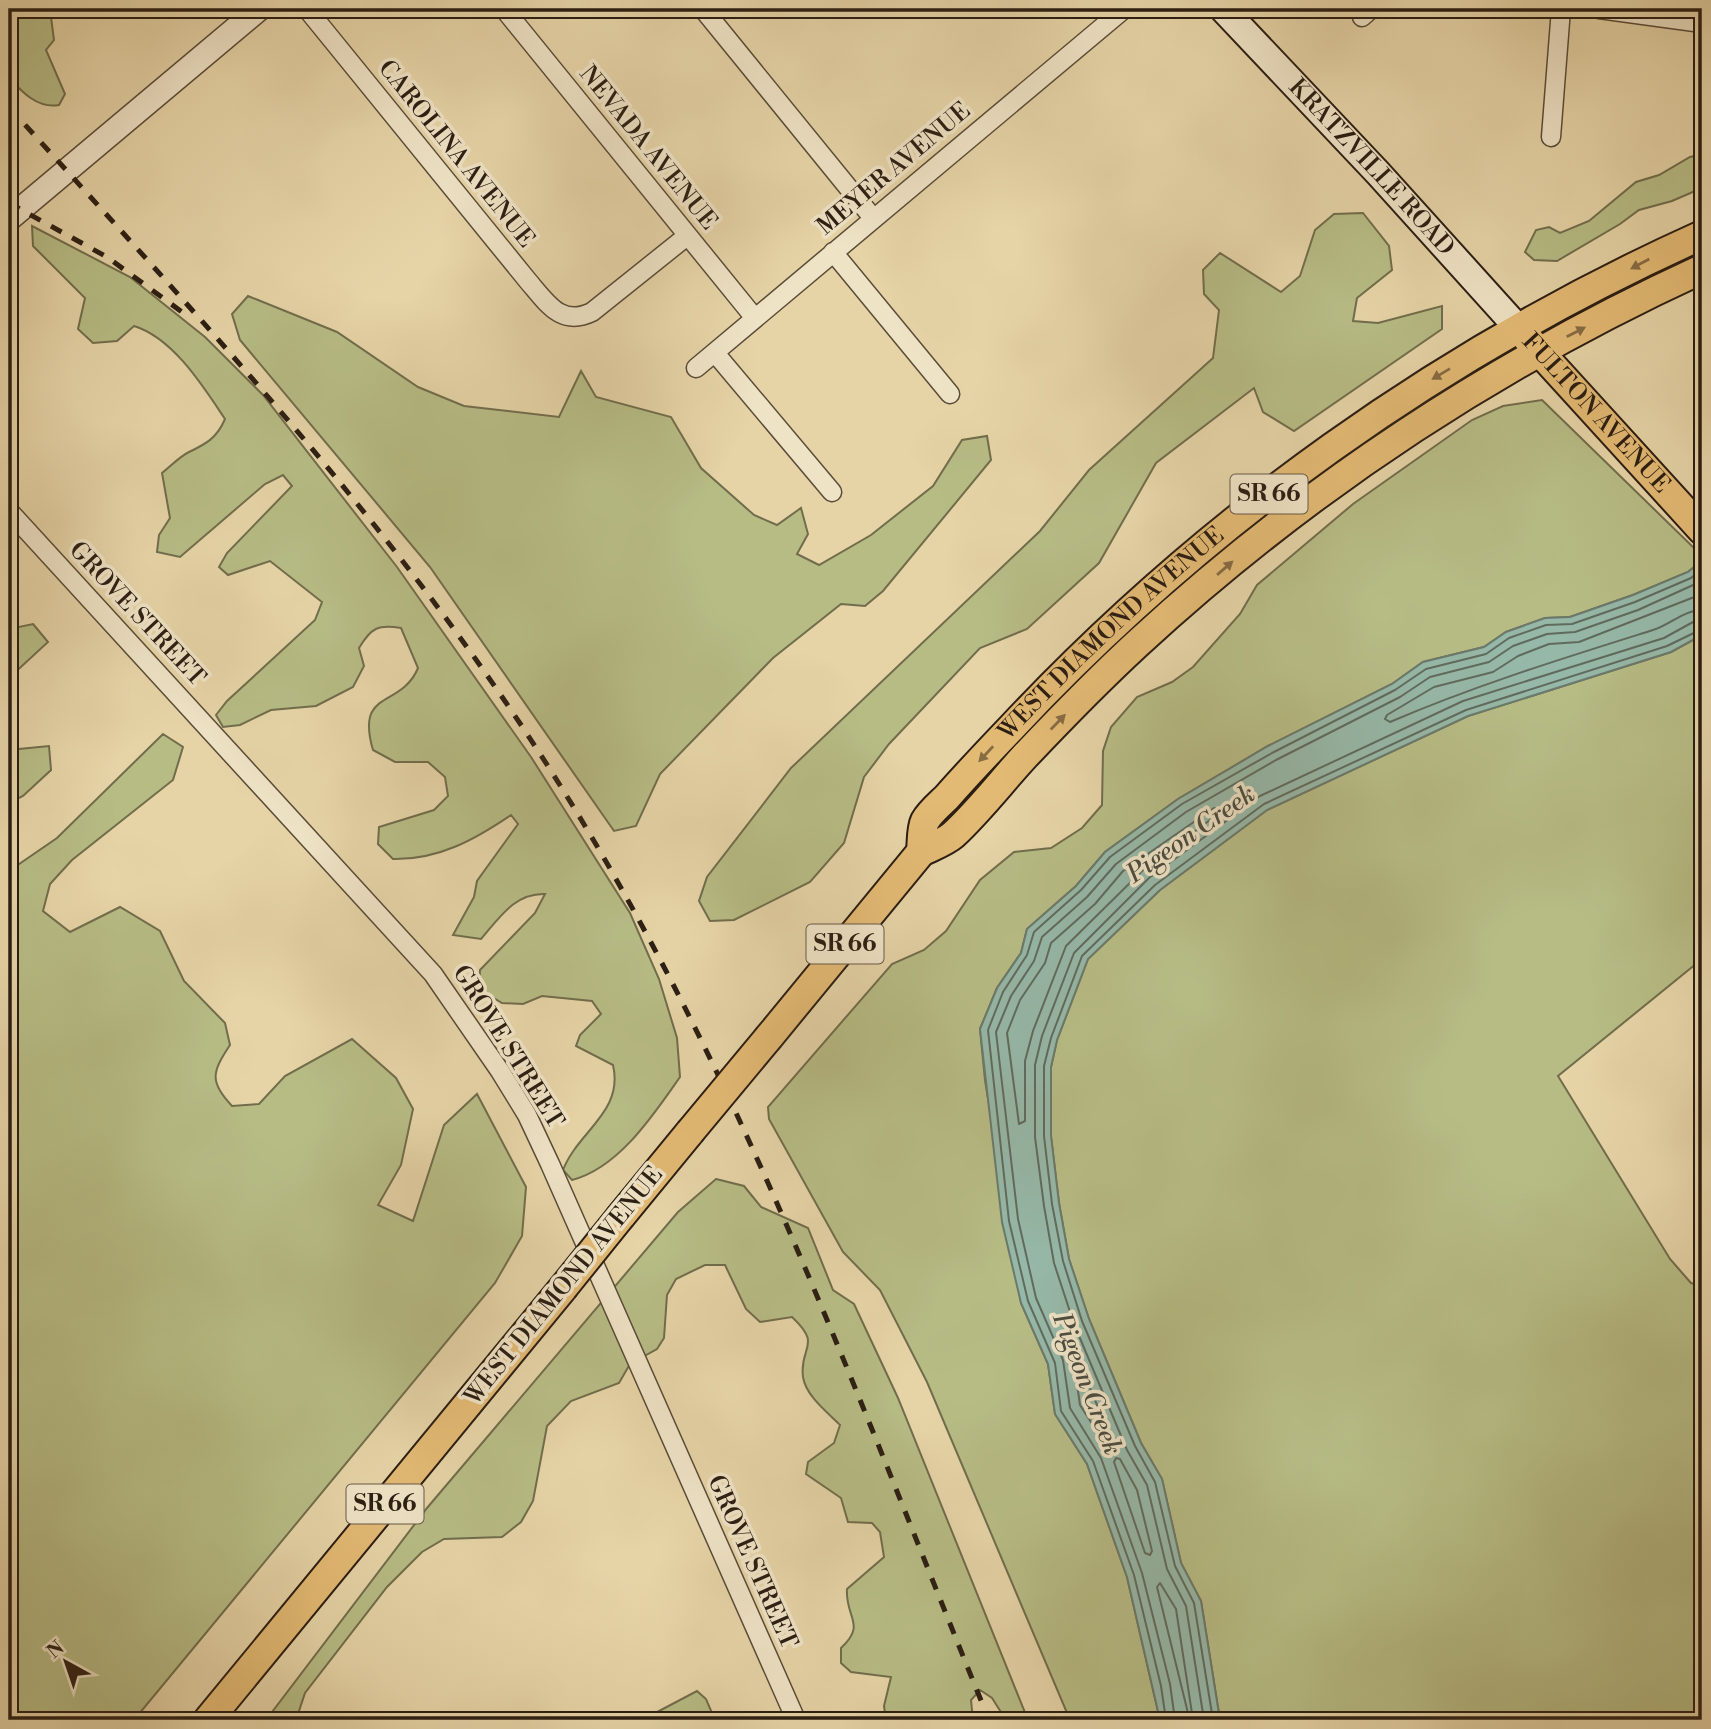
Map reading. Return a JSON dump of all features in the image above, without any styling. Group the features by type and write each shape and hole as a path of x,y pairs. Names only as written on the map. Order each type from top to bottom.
{"main road":[{"name":"KRATZVILLE ROAD","path":"1223,9 1378,173 1518,328"},
{"name":"WEST DIAMOND AVENUE","path":"921,852 925,821 1038,698 1166,578 1276,488 1362,425 1518,328 1702,235"},
{"name":"WEST DIAMOND AVENUE","path":"208,1720 921,852 952,836 1074,705 1137,644 1241,554 1403,435 1540,351 1702,269"},
{"name":"FULTON AVENUE","path":"1518,328 1702,530"}],"street":[{"path":"9,219 259,9"},
{"name":"CAROLINA AVENUE","path":"307,9 554,311 576,318 592,312 687,236"},
{"name":"NEVADA AVENUE","path":"504,9 754,317"},
{"path":"703,9 873,218"},
{"name":"MEYER AVENUE","path":"696,368 1125,9"},
{"path":"1551,137 1562,9"},
{"path":"1600,9 1702,23"},
{"path":"833,252 950,394"},
{"path":"715,353 832,492"},
{"name":"GROVE STREET","path":"9,511 433,974 500,1071 527,1115 550,1164 796,1720"}],"green space":[{"path":"9,9 41,9 51,17 54,40 46,50 65,94 59,105 37,102 9,78"},
{"path":"1702,154 1702,188 1672,201 1639,210 1557,261 1534,260 1525,252 1536,230 1549,227 1560,233 1589,221 1636,182 1659,175 1690,157"},
{"path":"1363,213 1389,246 1392,270 1357,298 1353,321 1378,323 1442,306 1442,329 1294,431 1263,412 1254,388 1156,463 1099,563 1027,629 980,648 889,744 864,777 844,843 810,882 734,920 710,921 699,901 707,877 791,768 1040,531 1089,470 1213,358 1219,310 1204,294 1203,270 1220,253 1281,292 1300,276 1315,230 1334,214"},
{"path":"32,226 130,277 205,337 263,395 397,567 531,757 630,913 659,979 677,1038 680,1077 634,1138 605,1164 589,1174 572,1180 563,1170 570,1156 606,1109 612,1096 615,1081 613,1065 576,1046 580,1035 601,1014 592,1001 542,996 523,1004 502,1003 479,989 480,970 535,913 545,894 517,902 481,939 453,935 474,897 477,881 518,824 511,815 455,847 425,856 393,859 378,844 379,827 434,810 448,796 445,777 428,762 395,762 373,750 369,730 370,717 382,701 410,681 418,668 401,628 381,627 367,636 359,648 364,666 353,687 316,706 271,710 240,725 223,727 216,715 227,701 315,620 322,602 270,561 228,575 219,567 227,553 292,486 283,475 265,484 180,557 157,552 159,535 170,518 162,473 182,456 210,440 225,419 186,365 162,341 148,332 134,326 117,341 93,343 78,329 85,298 33,246"},
{"path":"248,296 337,332 418,387 464,406 559,417 581,371 596,397 671,417 701,468 754,515 777,525 801,508 808,534 797,554 819,565 871,535 933,486 962,440 987,436 991,460 883,591 865,606 841,604 773,658 660,774 636,826 614,831 430,567 240,340 232,314"},
{"path":"1542,400 1694,548 1700,562 1688,572 1633,595 1570,617 1545,618 1506,632 1484,647 1423,662 1392,684 1268,746 1178,799 1105,852 1076,886 1027,929 1021,953 997,988 980,1029 985,1080 1021,1303 1048,1364 1055,1414 1087,1464 1127,1577 1160,1720 1070,1720 927,1382 880,1290 843,1252 769,1119 768,1107 892,964 924,950 946,931 980,880 1014,852 1051,848 1082,828 1102,805 1103,751 1111,727 1137,697 1172,682 1193,667 1240,614 1257,585 1353,504 1472,420 1503,406"},
{"path":"33,624 48,642 9,678 9,629"},
{"path":"1702,635 1702,959 1558,1076 1670,1259 1691,1283 1702,1286 1702,1720 1220,1720 1201,1601 1181,1563 1162,1479 1141,1443 1089,1319 1069,1259 1059,1203 1051,1136 1051,1067 1057,1040 1088,959 1160,890 1267,810 1468,716 1671,652"},
{"path":"163,734 183,747 173,780 72,860 50,884 43,911 70,932 120,907 160,931 184,981 225,1023 230,1045 219,1063 216,1077 219,1090 232,1106 259,1104 285,1076 352,1039 396,1078 413,1109 401,1165 378,1205 413,1221 444,1125 477,1094 526,1187 522,1236 495,1283 134,1720 9,1720 9,871 57,838"},
{"path":"49,746 51,770 23,796 9,803 9,750"},
{"path":"716,1179 744,1186 761,1207 808,1228 833,1290 854,1304 898,1398 1028,1720 1006,1720 992,1698 980,1690 971,1700 973,1720 886,1720 884,1706 891,1677 851,1672 841,1663 841,1648 849,1640 854,1626 847,1589 884,1557 880,1532 872,1523 848,1522 841,1498 806,1474 808,1462 834,1443 840,1425 818,1403 805,1384 803,1367 808,1346 806,1334 792,1317 760,1322 746,1309 725,1265 705,1265 676,1279 667,1295 664,1338 657,1349 630,1364 619,1383 571,1401 547,1426 533,1501 521,1522 502,1537 444,1539 422,1552 387,1587 305,1693 296,1720 266,1720 427,1508 678,1212"},
{"path":"697,1691 706,1699 715,1720 642,1720"}],"water":[{"name":"Pigeon Creek","path":"1702,561 1702,635 1671,652 1468,716 1267,810 1160,890 1088,959 1057,1040 1051,1067 1051,1136 1059,1203 1069,1259 1089,1319 1141,1443 1162,1479 1181,1563 1201,1601 1220,1720 1160,1720 1127,1577 1087,1464 1055,1414 1048,1364 1021,1303 1002,1222 980,1029 997,988 1021,953 1027,929 1076,886 1105,852 1178,799 1268,746 1392,684 1423,662 1484,647 1506,632 1545,618 1570,617 1633,595 1688,572"}],"railway":[{"path":"9,107 230,353 371,521 438,608 563,790 628,900 688,1013 743,1129 796,1246 989,1720"},
{"path":"9,203 107,257 182,312"}]}
